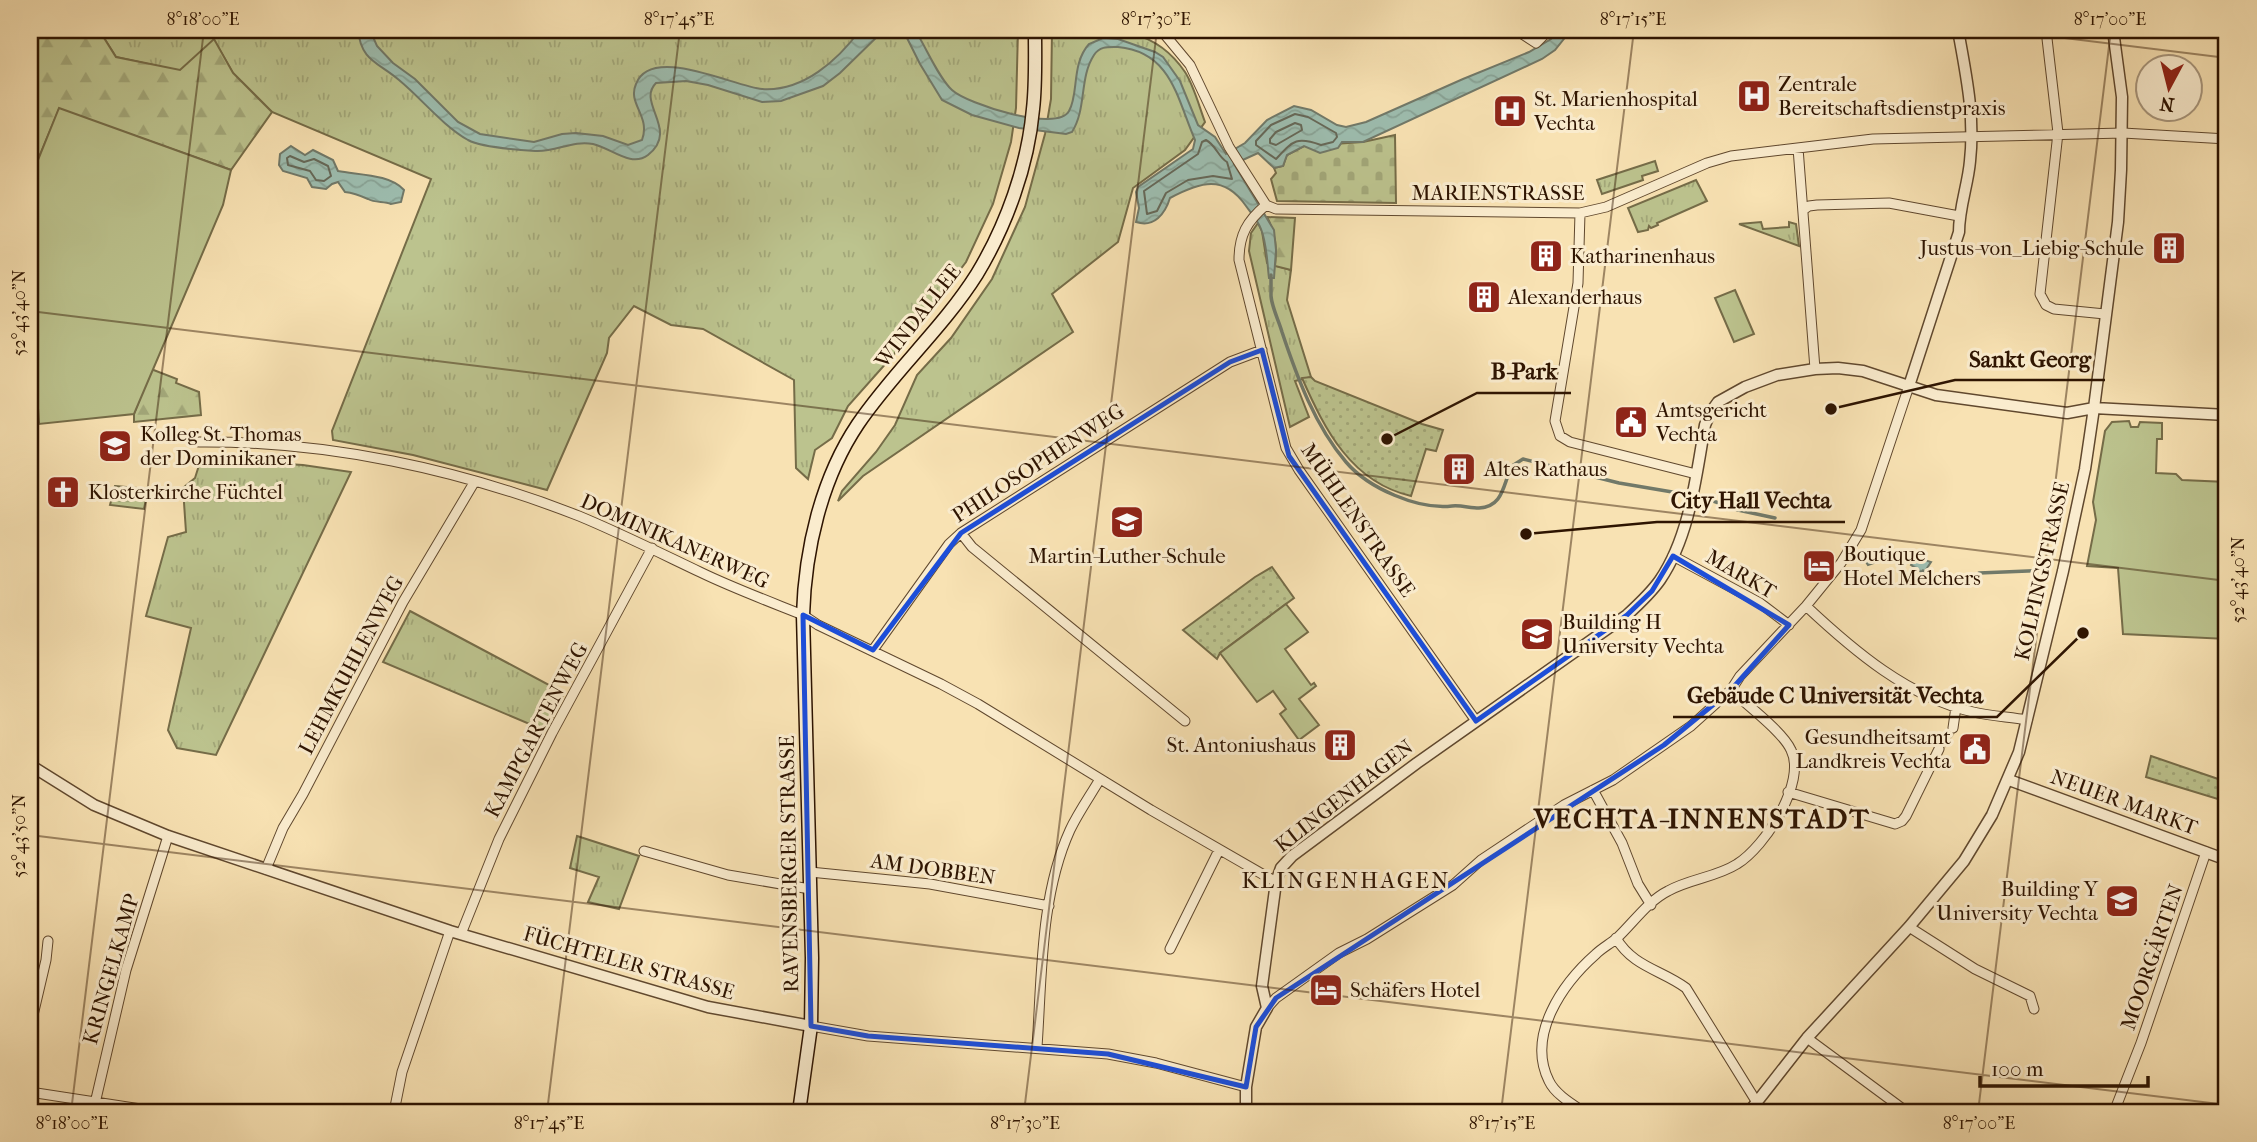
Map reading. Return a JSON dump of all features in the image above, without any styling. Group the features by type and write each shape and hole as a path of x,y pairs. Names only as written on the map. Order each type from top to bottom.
{"main road":[{"name":"WINDALLEE","path":"803,615 804,579 811,543 822,500 840,458 857,425 948,316 978,272 1008,212 1033,112 1035,30"},
{"name":"RAVENSBERGER STRASSE","path":"799,1112 811,1026 803,615"}],"street":[{"path":"1161,30 1190,65 1230,149 1264,206"},
{"path":"1516,30 1536,43 1549,30"},
{"path":"1246,1112 1246,1087 1256,1027 1267,1007 1276,998 1339,953 1367,939 1465,876 1481,860 1564,805 1613,780 1664,745 1731,690 1740,676 1789,625 1842,563 1861,530 1959,232 1959,216 1970,162 1972,136 1971,99 1958,30"},
{"path":"2046,30 2058,133 2040,294 2046,305 2054,309 2105,314"},
{"name":"KOLPINGSTRASSE","path":"1749,1112 1807,1038 1909,927 1964,861 1992,815 2009,779 2027,720 2080,495 2094,408 2118,222 2123,133 2122,97 2113,30"},
{"name":"MARIENSTRASSE","path":"1264,206 1276,209 1580,213 1606,207 1731,156 1874,139 2123,133 2227,139"},
{"path":"1798,148 1815,369"},
{"path":"1803,210 1817,205 1889,203 1959,216"},
{"name":"MÜHLENSTRASSE","path":"1264,206 1252,217 1241,234 1239,260 1290,456 1476,720"},
{"path":"1580,213 1578,283 1555,421 1560,436 1582,445 1696,474"},
{"name":"PHILOSOPHENWEG","path":"873,650 949,544 961,533 1230,362 1262,350"},
{"name":"KLINGENHAGEN","path":"1267,1007 1262,986 1276,882 1281,868 1292,856 1476,720 1627,615 1652,591 1673,556 1690,505 1705,425 1718,402 1745,387 1777,375 1815,369 1863,371 1936,395 2067,412 2094,408 2227,415"},
{"name":"DOMINIKANERWEG","path":"200,442 254,443 321,449 395,462 475,481 580,517 803,615 818,625 978,704 1276,882"},
{"name":"LEHMKUHLENWEG","path":"266,869 283,828 403,602 475,481"},
{"path":"961,533 972,547 1185,721"},
{"name":"KAMPGARTENWEG","path":"394,1112 402,1072 456,932 552,733 652,548"},
{"name":"MARKT","path":"1673,556 1760,603 1789,625"},
{"path":"1806,606 1889,674 1916,691 1974,712 2027,720"},
{"path":"1584,1112 1566,1100 1549,1082 1542,1049 1552,1008 1594,956 1666,891 1736,865 1753,851 1777,820 1795,774 1791,749 1731,690"},
{"path":"1952,728 1956,707"},
{"path":"1788,792 1895,824 1906,816 1939,750"},
{"name":"FÜCHTELER STRASSE","path":"30,765 94,805 168,836 456,932 708,1007 869,1036 1108,1054 1156,1063 1246,1087"},
{"path":"1037,1047 1049,906 1056,872 1071,829 1100,779"},
{"name":"NEUER MARKT","path":"2009,779 2227,860"},
{"path":"1593,790 1622,843 1638,884 1651,905"},
{"name":"KRINGELKAMP","path":"93,1112 126,970 168,836"},
{"path":"1170,949 1219,850"},
{"path":"644,851 728,875 810,889"},
{"name":"MOORGÄRTEN","path":"2113,1112 2141,1044 2206,852"},
{"name":"AM DOBBEN","path":"810,872 930,884 1049,906"},
{"path":"1909,927 1975,969 2030,996 2034,1009"},
{"path":"1616,938 1622,948 1651,970 1686,988 1756,1101"},
{"path":"30,1028 48,941"},
{"path":"1807,1038 1907,1112"},
{"path":"30,1092 159,1112"}],"highlighted area":[{"path":"1262,350 1289,456 1476,721 1627,615 1652,591 1673,556 1789,625 1731,690 1664,745 1276,998 1256,1027 1246,1087 1108,1054 868,1036 811,1026 803,615 873,650 961,533 1230,362"}],"green space":[{"path":"30,30 99,30 116,57 180,70 214,39 233,73 272,112 231,170 59,109 30,179"},
{"path":"99,30 1018,30 1016,108 1011,142 993,204 966,262 904,343 848,406 832,438 815,450 808,479 796,468 794,380 703,329 671,325 634,306 609,338 607,353 547,490 413,455 333,440 332,431 431,179 272,112 233,73 214,40 180,71 116,57"},
{"path":"1052,30 1126,32 1157,44 1172,56 1185,72 1205,122 1185,150 1133,188 1118,242 1052,294 1073,332 863,476 838,501 842,491 895,425 917,375 951,338 992,279 1025,207 1045,134 1051,99"},
{"path":"59,108 231,170 223,205 134,414 39,424 38,408 30,398 30,180"},
{"path":"1395,135 1396,203 1277,201 1271,179 1276,173 1274,168 1283,166 1287,155 1304,146 1363,142"},
{"path":"1655,161 1658,171 1642,176 1643,180 1602,194 1597,180"},
{"path":"1696,180 1707,201 1657,223 1658,225 1651,228 1649,226 1648,230 1638,232 1628,208"},
{"path":"1267,217 1295,218 1291,270 1275,266 1275,241"},
{"path":"1761,222 1763,229 1789,227 1789,222 1796,224 1799,246 1739,224"},
{"path":"1258,223 1262,231 1267,263 1291,270 1287,300 1311,377 1295,381 1309,417 1290,427 1249,251 1251,233"},
{"path":"1735,290 1754,334 1734,342 1715,298"},
{"path":"151,369 177,379 176,383 199,392 201,415 134,422 134,414"},
{"path":"1311,377 1315,381 1422,424 1443,430 1436,451 1426,449 1411,496 1372,479 1343,451 1320,416 1302,378"},
{"path":"2129,421 2131,427 2138,427 2140,422 2162,423 2162,439 2157,439 2156,473 2176,474 2182,480 2227,482 2227,639 2123,634 2118,568 2087,566 2096,520 2093,502 2105,431 2112,422"},
{"path":"201,459 303,465 351,472 216,755 177,748 168,730 191,628 146,616 168,537 186,532 183,488 195,478"},
{"path":"115,486 148,489 144,509 110,505"},
{"path":"1272,567 1294,598 1220,653 1217,659 1183,630 1255,577"},
{"path":"1286,604 1308,632 1285,649 1311,685 1314,683 1316,686 1299,699 1319,725 1299,740 1280,714 1286,709 1273,691 1257,702 1220,653"},
{"path":"410,611 564,693 546,731 383,662"},
{"path":"2151,756 2224,781 2221,800 2146,777"},
{"path":"577,836 639,856 619,909 588,902 599,877 570,868"}],"water":[{"path":"358,30 370,30 377,46 393,63 415,79 458,122 480,134 534,142 576,133 603,136 628,145 642,140 644,132 634,91 645,73 658,68 675,67 749,87 777,89 805,80 818,72 841,52 860,30 884,30 823,86 781,101 762,102 686,81 656,83 651,91 651,99 660,136 657,146 648,155 635,159 586,143 536,151 492,147 468,140 367,55"},
{"path":"903,30 915,30 937,70 952,90 992,109 1031,118 1061,117 1069,111 1077,70 1089,44 1103,38 1118,39 1155,52 1163,57 1180,81 1198,125 1215,137 1226,154 1245,143 1267,120 1294,106 1311,110 1337,125 1346,127 1366,122 1529,52 1551,39 1559,30 1571,30 1555,50 1542,59 1363,142 1342,142 1338,148 1320,153 1304,146 1287,155 1283,166 1274,168 1258,153 1234,164 1274,230 1274,278 1269,278 1266,247 1260,226 1238,196 1220,185 1201,185 1181,192 1170,198 1158,218 1148,223 1136,222 1139,208 1136,192 1138,187 1193,149 1195,140 1170,80 1150,58 1118,47 1104,48 1096,52 1086,73 1077,123 1072,132 1066,134 1019,128 972,115 942,100"},
{"path":"291,146 305,155 313,150 333,160 338,171 391,181 404,190 401,202 391,204 345,192 338,182 326,189 312,187 307,178 283,171 279,165 280,154"},
{"path":"1868,554 1897,556 1868,565 1864,559"},
{"path":"1914,557 1931,562 1925,571 1921,572 1906,558 1912,560"}],"waterway":[{"path":"1271,275 1274,310 1316,417 1335,448 1355,472 1394,495 1409,501 1439,506 1487,507 1502,493 1512,466 1523,459 1619,483 1702,497 1738,510 1775,518"},
{"path":"1979,573 2049,570"},
{"path":"1923,571 1930,575 1952,576"}],"tunnel":[{"path":"1939,749 1953,728"}],"place":[{"name":"Zentrale Bereitschaftsdienstpraxis","path":"1754,96"},
{"name":"St. Marienhospital Vechta","path":"1510,111"},
{"name":"Justus-von_Liebig-Schule","path":"2169,248"},
{"name":"Katharinenhaus","path":"1546,256"},
{"name":"Alexanderhaus","path":"1484,297"},
{"name":"Sankt Georg","path":"1831,409"},
{"name":"Amtsgericht Vechta","path":"1631,422"},
{"name":"B-Park","path":"1387,439"},
{"name":"Kolleg St. Thomas der Dominikaner","path":"115,446"},
{"name":"Altes Rathaus","path":"1459,469"},
{"name":"Klosterkirche Füchtel","path":"63,492"},
{"name":"Martin-Luther-Schule","path":"1127,522"},
{"name":"City Hall Vechta","path":"1526,534"},
{"name":"Boutique Hotel Melchers","path":"1819,566"},
{"name":"Gebäude C Universität Vechta","path":"2083,633"},
{"name":"Building H University Vechta","path":"1537,634"},
{"name":"St. Antoniushaus","path":"1340,745"},
{"name":"Gesundheitsamt Landkreis Vechta","path":"1975,749"},
{"name":"Building Y University Vechta","path":"2122,901"},
{"name":"Schäfers Hotel","path":"1326,990"}],"district":[{"name":"VECHTA-INNENSTADT","path":"1702,818"},
{"name":"KLINGENHAGEN","path":"1346,880"}]}
